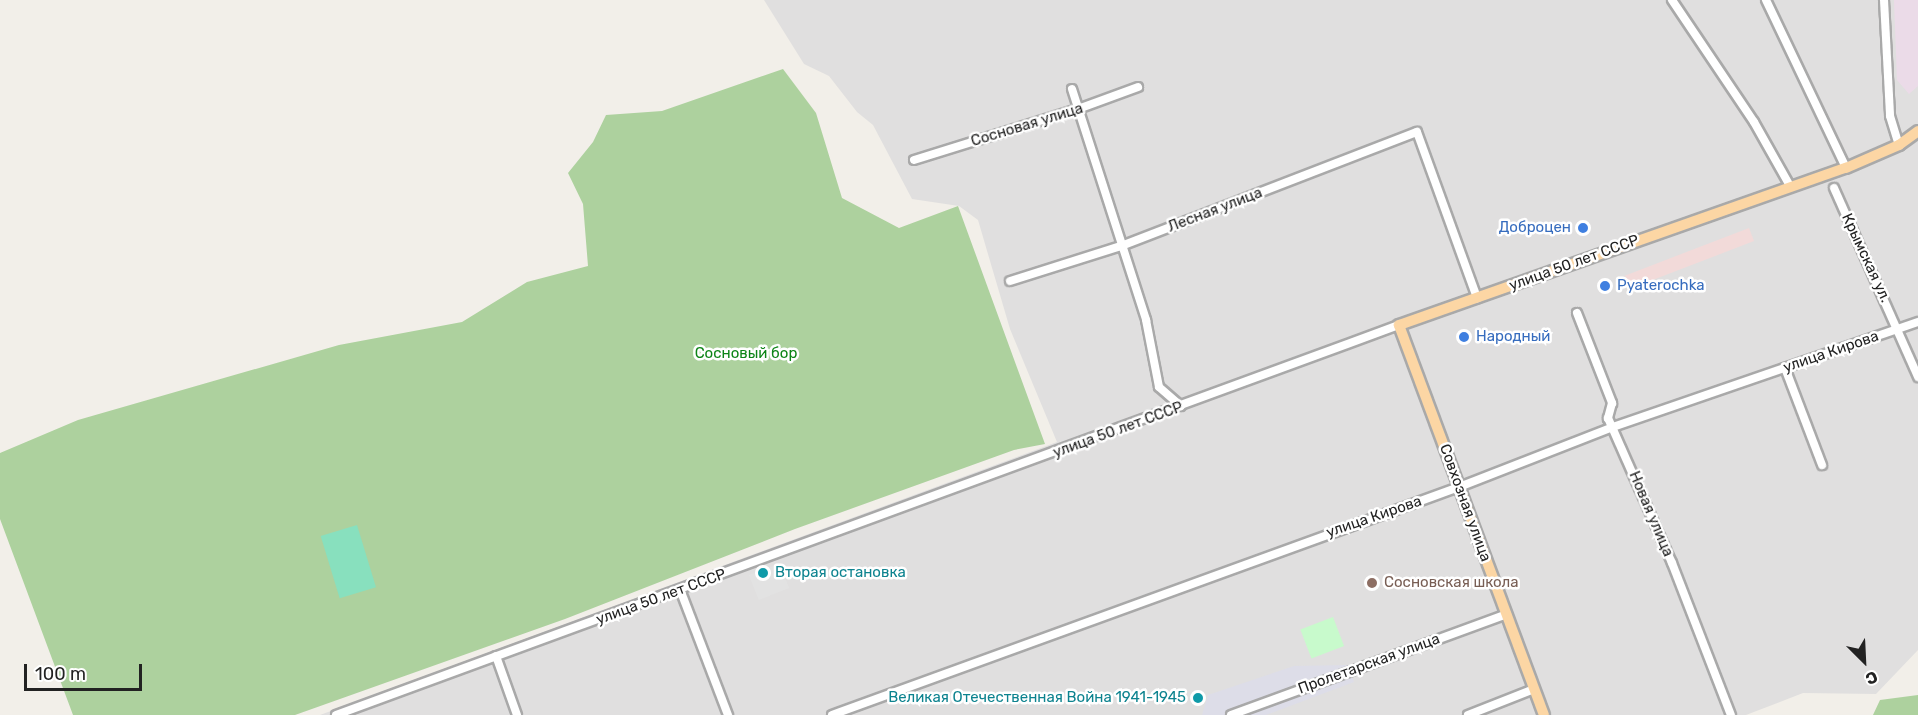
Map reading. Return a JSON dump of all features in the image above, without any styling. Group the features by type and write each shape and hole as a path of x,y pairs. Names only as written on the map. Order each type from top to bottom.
{"main road":[{"name":"улица 50 лет СССР","path":"1399,325 1846,168 1899,145 1918,131"},
{"name":"Совхозная улица","path":"1399,325 1544,715"}],"street":[{"path":"1672,0 1754,122 1790,186"},
{"path":"1766,0 1846,168"},
{"path":"1884,0 1890,116 1899,145"},
{"name":"Сосновая улица","path":"914,160 1078,109 1138,87"},
{"path":"1072,89 1146,320 1159,387 1181,406"},
{"name":"Лесная улица","path":"1010,281 1121,246 1417,132 1477,298"},
{"name":"Крымская ул.","path":"1834,188 1918,377"},
{"name":"Новая улица","path":"1577,313 1612,403 1608,418 1672,563 1731,715"},
{"name":"улица Кирова","path":"832,715 1459,488 1613,427 1918,322"},
{"name":"улица 50 лет СССР","path":"336,715 496,656 681,592 1399,325"},
{"path":"1785,368 1822,465"},
{"path":"681,592 729,715"},
{"name":"Пролетарская улица","path":"1232,715 1507,614"},
{"path":"496,656 517,715"},
{"path":"1468,715 1534,689"}],"shaded area":[{"path":"764,0 1918,0 1918,650 1876,694 1803,693 1746,715 320,715 1057,442 1010,329 978,220 959,206 912,199 873,125 857,112 829,76 804,64"},
{"path":"1894,0 1918,0 1918,86 1909,94 1897,80"},
{"path":"1749,228 1754,241 1630,289 1625,276"},
{"path":"779,563 789,588 759,600 749,575 757,572 760,578 769,575 766,569"},
{"path":"1348,665 1354,682 1266,715 1202,715 1208,695 1294,666"}],"green space":[{"name":"Сосновый бор","path":"783,69 816,113 842,198 899,228 958,206 1045,444 1014,450 795,529 565,619 295,715 73,715 0,519 0,453 78,420 339,345 462,322 527,282 588,266 583,204 568,173 593,142 606,115 662,111"},
{"path":"357,525 376,587 340,598 321,536"},
{"path":"1333,617 1344,646 1311,658 1300,630"},
{"path":"1918,695 1918,715 1873,715 1880,700"}],"place":[{"name":"Доброцен","path":"1583,228"},
{"name":"Pyaterochka","path":"1605,286"},
{"name":"Народный","path":"1464,337"},
{"name":"Вторая остановка","path":"763,573"},
{"name":"Сосновская школа","path":"1372,583"},
{"name":"Великая Отечественная Война 1941-1945","path":"1198,698"}]}
